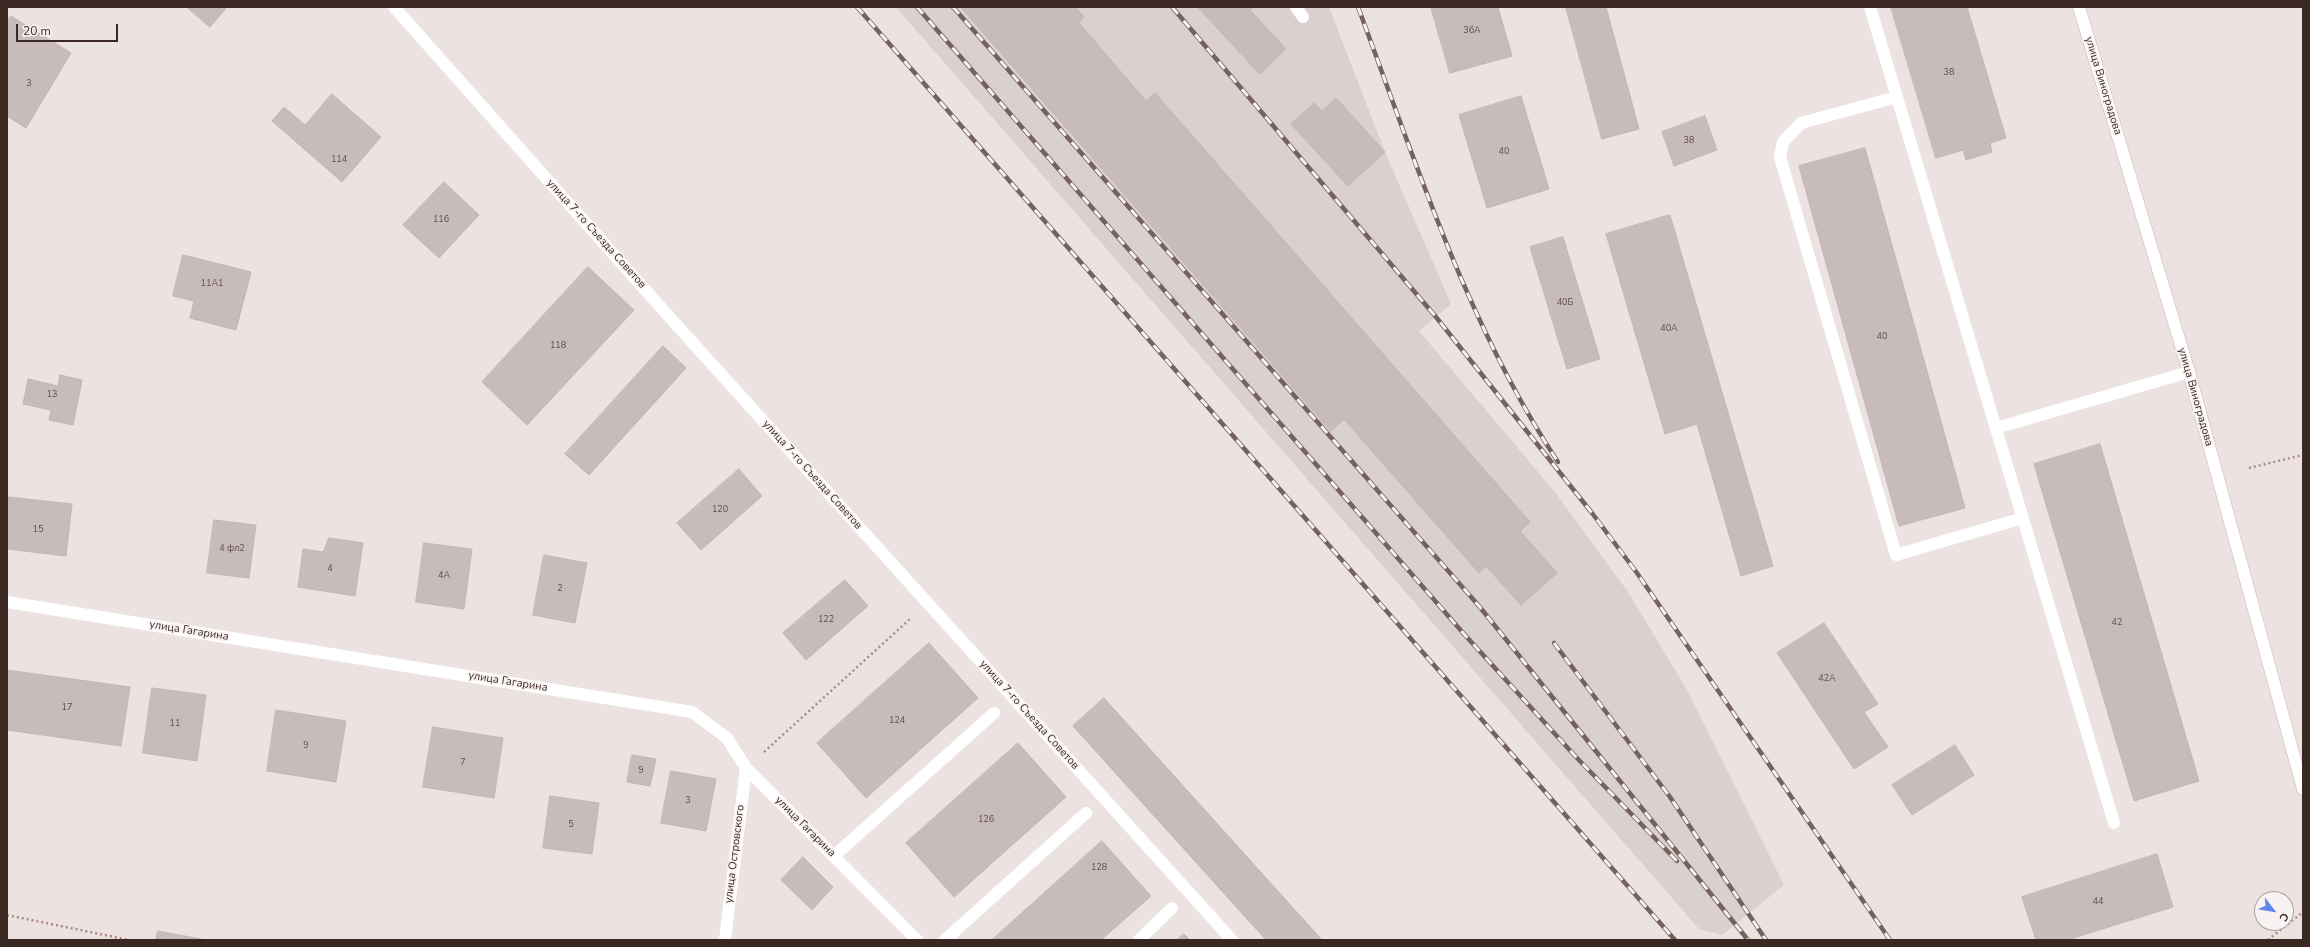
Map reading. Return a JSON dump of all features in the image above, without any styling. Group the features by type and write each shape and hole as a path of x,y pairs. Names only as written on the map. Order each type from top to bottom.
{"street":[{"name":"улица 7-го Съезда Советов","path":"394,7 664,311 1232,940"},
{"path":"1296,7 1303,17"},
{"path":"1870,7 2114,823"},
{"name":"улица Виноградова","path":"2079,7 2189,372 2303,789"},
{"path":"1897,96 1801,123 1783,142 1780,157 1896,555 2023,518"},
{"path":"1996,428 2189,372"},
{"name":"улица Гагарина","path":"7,602 692,712 727,738 746,768 917,940"},
{"path":"834,856 994,713"},
{"name":"улица Островского","path":"725,940 746,768"},
{"path":"946,940 1086,813"},
{"path":"1139,940 1172,908"}],"path":[{"path":"2249,468 2303,454"},
{"path":"746,768 912,617"},
{"path":"2268,940 2303,912"},
{"path":"7,915 129,940"}],"shaded area":[{"path":"896,7 1329,7 1385,152 1451,304 1419,331 1555,492 1628,592 1687,690 1784,885 1722,935 1699,929"}],"building":[{"path":"187,7 227,7 210,27"},
{"path":"961,7 1075,7 1084,17 1078,22 1146,101 1155,93 1530,522 1520,531 1557,573 1521,605 1486,566 1479,573 1344,419 1331,431"},
{"path":"1198,7 1253,7 1250,10 1286,49 1260,74"},
{"path":"1431,7 1498,7 1512,56 1450,73"},
{"path":"1566,7 1606,7 1639,129 1602,139"},
{"path":"1891,7 1967,7 2006,138 1990,143 1992,152 1966,160 1963,150 1936,158"},
{"path":"11,16 71,53 26,128 7,116 7,22"},
{"path":"332,94 381,137 342,182 272,121 284,107 305,125"},
{"path":"1521,96 1549,189 1487,208 1459,115"},
{"path":"1336,98 1385,152 1348,186 1291,124 1314,103 1322,111"},
{"path":"1705,116 1717,150 1674,166 1662,132"},
{"path":"1865,148 1965,508 1899,526 1799,166"},
{"path":"444,182 479,215 439,258 403,225"},
{"path":"1670,215 1773,566 1741,576 1697,424 1665,434 1606,234"},
{"path":"1563,237 1600,359 1567,369 1530,247"},
{"path":"183,255 251,272 236,330 190,318 194,301 173,296"},
{"path":"588,267 634,310 527,425 482,382"},
{"path":"663,346 686,368 589,475 565,454"},
{"path":"60,375 82,380 73,425 49,420 51,410 23,404 28,379 58,386"},
{"path":"2100,444 2199,781 2134,801 2034,464"},
{"path":"739,469 762,496 701,550 677,523"},
{"path":"9,497 72,504 66,556 7,549"},
{"path":"214,520 256,525 249,578 207,573"},
{"path":"329,538 363,543 355,596 298,587 303,549 323,552"},
{"path":"424,543 472,549 464,609 416,602"},
{"path":"544,555 587,563 575,623 533,615"},
{"path":"845,580 868,606 806,660 783,633"},
{"path":"1824,623 1878,704 1864,712 1888,747 1854,769 1777,653"},
{"path":"929,643 978,698 866,798 817,743"},
{"path":"7,670 130,687 121,746 7,730"},
{"path":"152,688 206,695 197,761 143,753"},
{"path":"1104,698 1322,940 1266,940 1073,726"},
{"path":"276,710 346,721 336,782 267,771"},
{"path":"433,727 503,738 494,798 423,787"},
{"path":"1018,743 1066,797 954,897 906,843"},
{"path":"1955,745 1974,775 1912,815 1892,785"},
{"path":"632,755 656,759 650,786 627,782"},
{"path":"671,771 716,779 706,831 661,823"},
{"path":"550,796 599,803 592,854 543,848"},
{"path":"1102,841 1151,896 1101,940 992,940"},
{"path":"2157,854 2173,907 2067,940 2036,940 2022,897"},
{"path":"803,857 833,887 812,910 781,880"},
{"path":"158,931 206,940 156,940"},
{"path":"1184,934 1190,940 1177,940"}],"railway":[{"path":"857,7 1675,940"},
{"path":"917,7 1464,634 1576,757 1677,861"},
{"path":"953,7 1479,606 1748,940"},
{"path":"1172,7 1436,317 1592,513 1637,573 1890,940"},
{"path":"1358,7 1445,240 1470,298 1496,354 1525,409 1558,462"},
{"path":"1554,643 1670,797 1766,940"}]}
